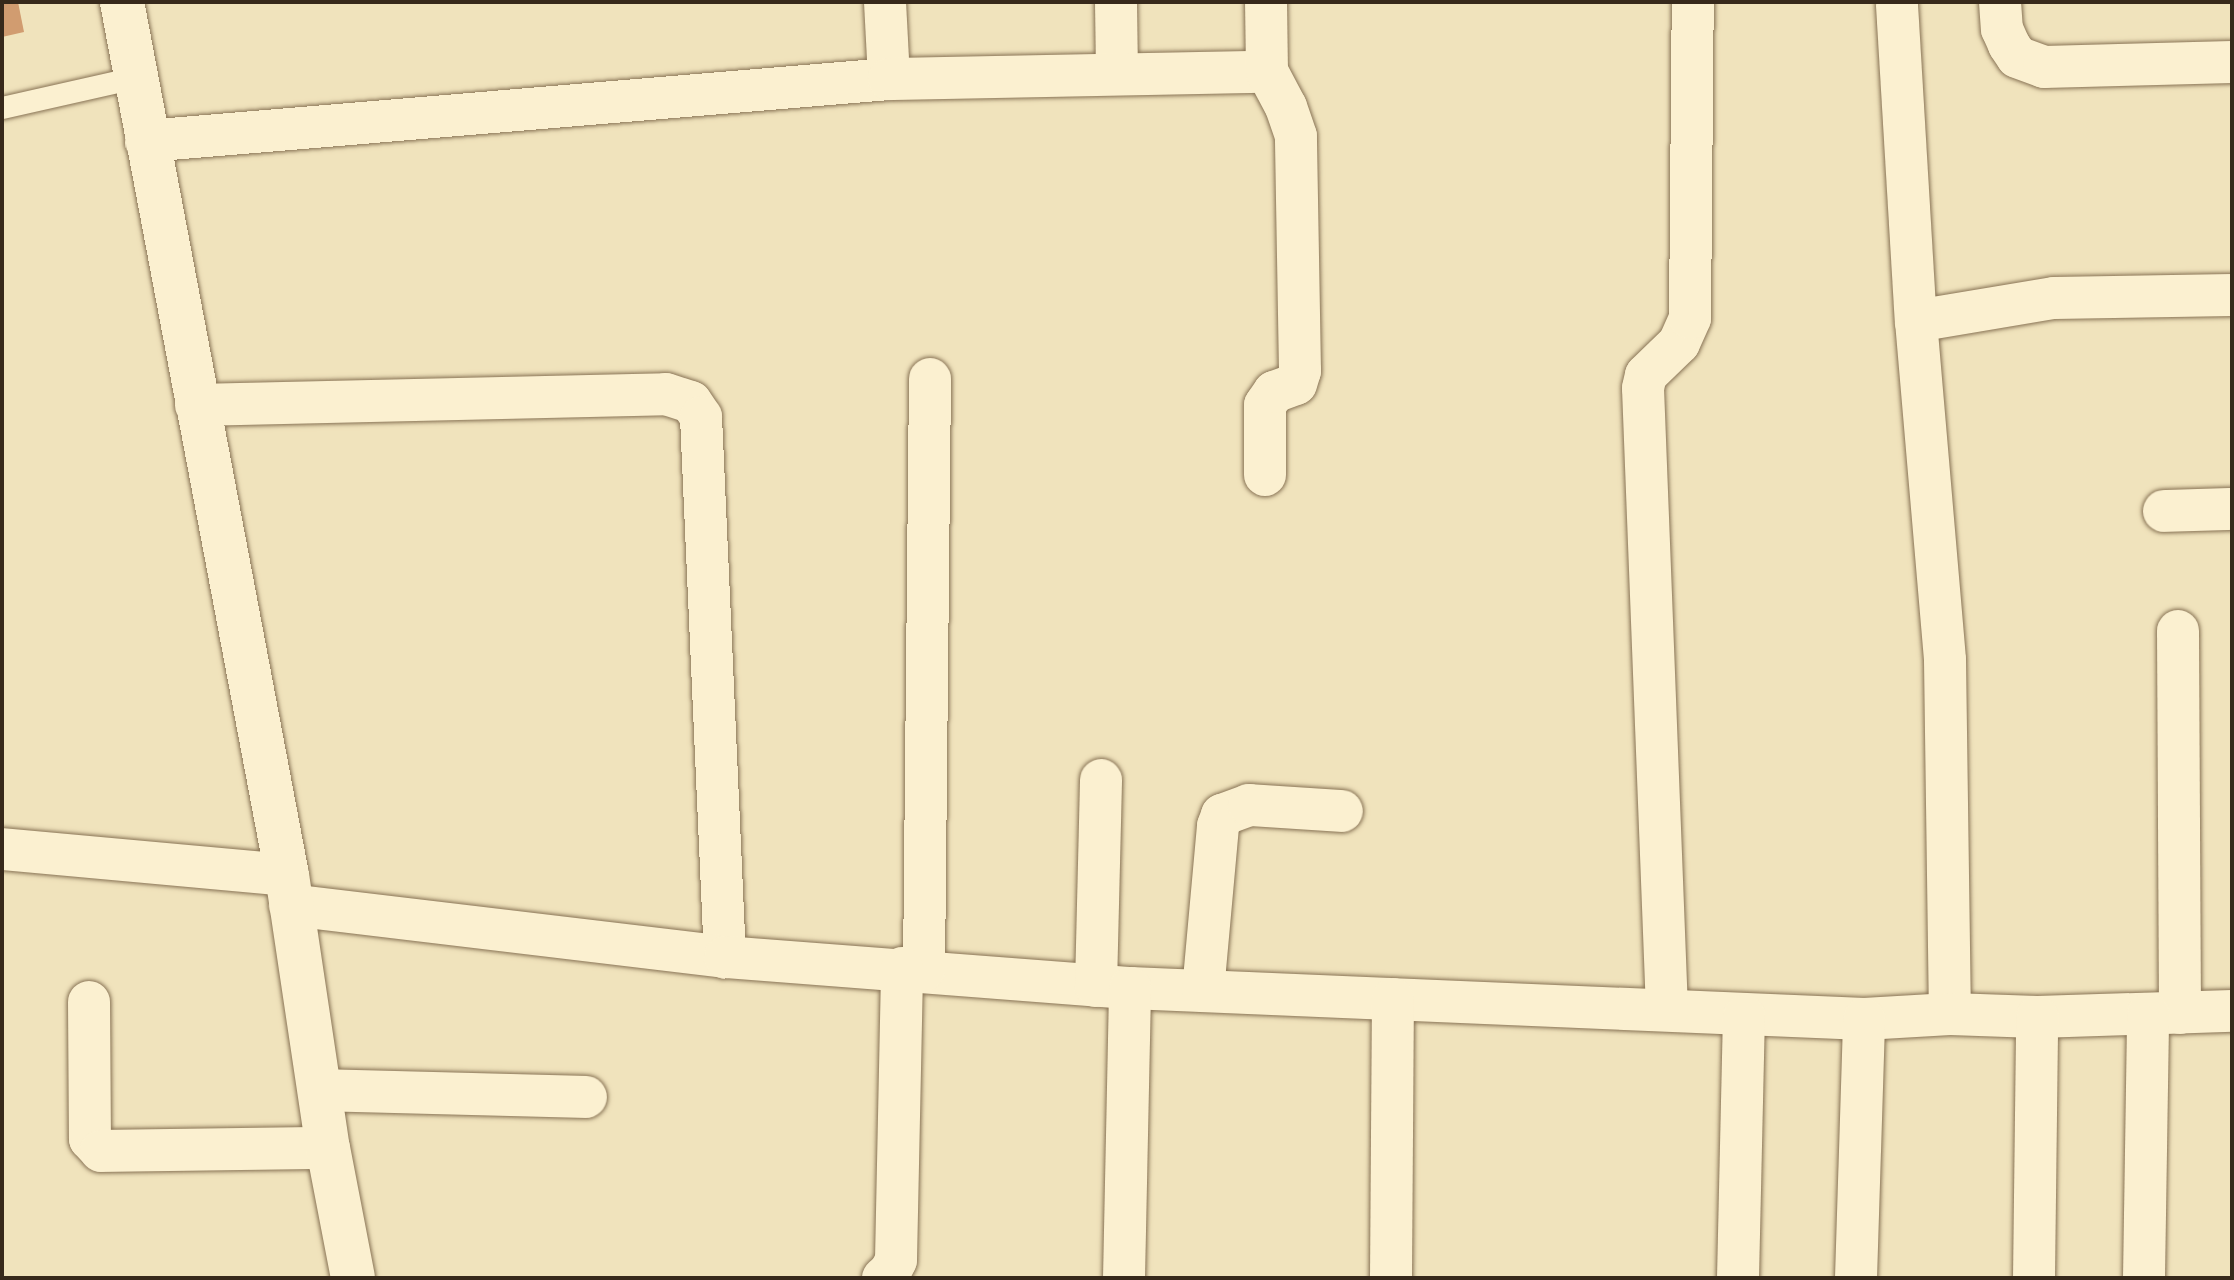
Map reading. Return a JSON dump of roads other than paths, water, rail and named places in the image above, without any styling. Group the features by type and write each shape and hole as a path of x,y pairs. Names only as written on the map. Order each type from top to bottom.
{"street":[{"path":"122,2 288,890 328,1148 353,1278"},
{"path":"885,2 889,79"},
{"path":"1116,2 1117,72"},
{"path":"1265,475 1265,405 1274,392 1296,384 1300,371 1296,136 1286,107 1267,72 1266,2"},
{"path":"1667,1010 1643,388 1646,375 1679,343 1690,318 1693,2"},
{"path":"2000,2 2002,29 2017,57 2044,67 2232,62"},
{"path":"1897,5 1916,321 1945,660 1950,1014"},
{"path":"146,141 889,79 1117,72 1267,72"},
{"path":"1916,321 2054,298 2232,295"},
{"path":"883,1278 896,1260 913,969 930,379"},
{"path":"196,405 666,394 691,402 701,417 725,957"},
{"path":"2164,511 2232,509"},
{"path":"2144,1278 2164,1014 2178,631"},
{"path":"1101,780 1113,987 1124,1278"},
{"path":"1203,991 1218,826 1222,815 1249,805 1342,811"},
{"path":"2,849 725,957 913,969 1113,987 1864,1019 1950,1014 2037,1017 2232,1011"},
{"path":"1391,1278 1393,999"},
{"path":"89,1002 90,1139 101,1151 328,1148"},
{"path":"1738,1278 1744,1016"},
{"path":"2034,1278 2037,1017"},
{"path":"1856,1278 1864,1019"},
{"path":"319,1090 586,1097"}],"lane":[{"path":"2,108 135,78"}]}
